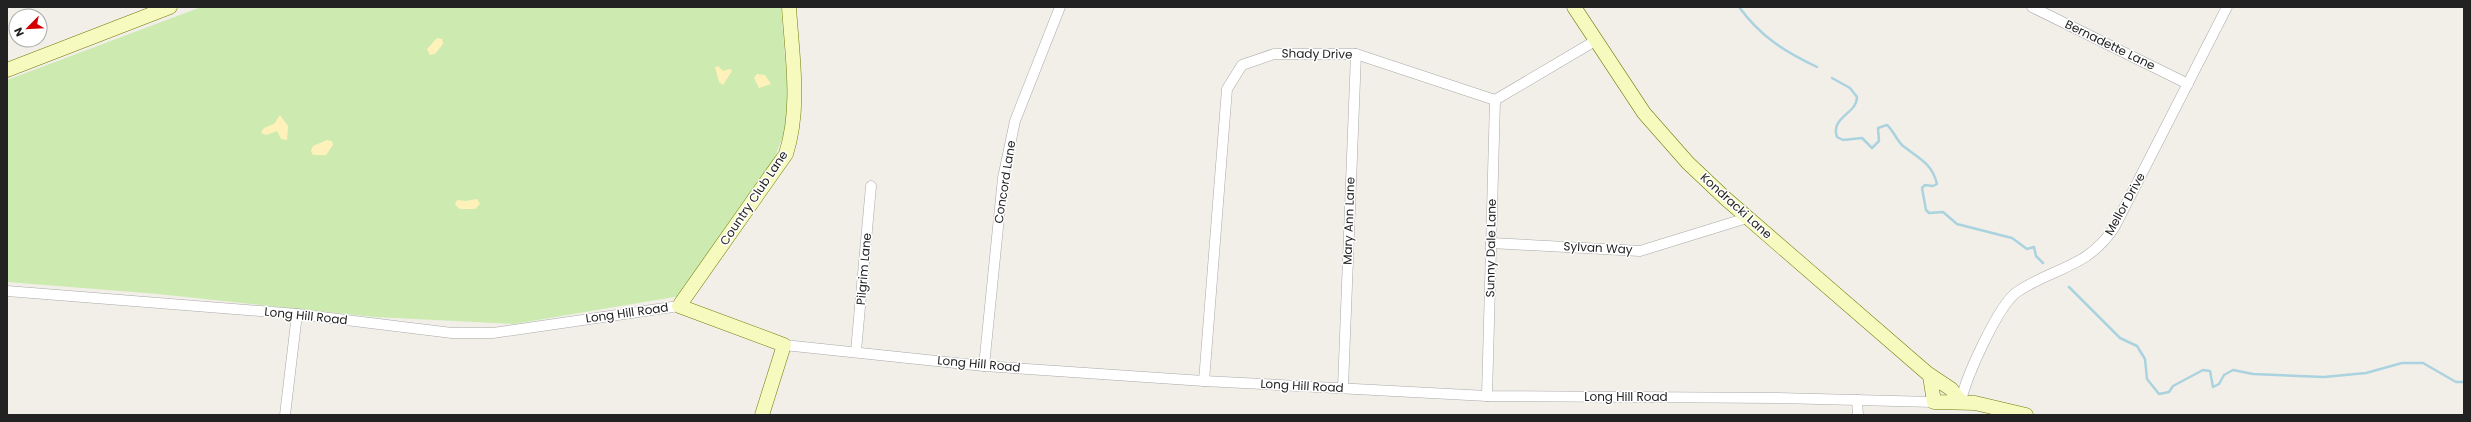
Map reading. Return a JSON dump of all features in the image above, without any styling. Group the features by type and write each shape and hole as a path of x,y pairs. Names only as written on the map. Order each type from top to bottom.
{"main road":[{"path":"7,70 170,7"},
{"name":"Country Club Lane","path":"679,306 786,154 792,134 796,108 789,7"},
{"name":"Kondracki Lane","path":"1574,7 1636,101 1663,136 1699,174 1930,376 1937,378 1951,389 1961,402"},
{"name":"Long Hill Road","path":"679,306 784,345"},
{"path":"762,415 784,345"},
{"path":"1930,376 1934,402"},
{"name":"Long Hill Road","path":"1934,402 1961,402"},
{"path":"1961,402 1998,407 2026,415"}],"street":[{"name":"Concord Lane","path":"984,366 1003,178 1015,121 1060,7"},
{"name":"Bernadette Lane","path":"2032,7 2188,84"},
{"name":"Mellor Drive","path":"1961,402 1966,383 1998,316 2010,298 2027,287 2086,258 2109,235 2123,213 2227,7"},
{"path":"1495,100 1595,41"},
{"name":"Shady Drive","path":"1204,381 1227,89 1242,65 1274,54 1356,54 1495,100"},
{"name":"Mary Ann Lane","path":"1343,387 1356,54"},
{"name":"Sunny Dale Lane","path":"1487,396 1495,100"},
{"name":"Pilgrim Lane","path":"856,351 872,186"},
{"name":"Sylvan Way","path":"1491,243 1640,250 1748,218"},
{"name":"Long Hill Road","path":"7,291 297,314 452,333 493,333 679,306"},
{"path":"285,415 297,314"},
{"name":"Long Hill Road","path":"784,345 856,351 984,366 1204,381 1343,387 1487,396 1934,402"},
{"path":"1857,400 1858,415"}],"green space":[{"path":"201,7 781,7 789,108 783,136 771,167 680,296 514,324 375,317 158,294 7,282 7,80"}],"sand":[{"path":"437,38 442,39 443,44 435,54 430,55 427,49"},
{"path":"718,66 723,71 730,69 732,71 723,85 719,82 715,67"},
{"path":"757,74 765,75 771,84 759,88 754,78"},
{"path":"280,115 288,126 287,140 281,139 277,131 266,135 261,133 264,128 274,124"},
{"path":"327,140 332,141 333,145 326,155 313,155 311,151 313,146"},
{"path":"477,199 480,204 475,209 460,209 455,205 457,200 466,201"}],"waterway":[{"path":"1739,7 1747,18 1774,42 1817,67"},
{"path":"1832,78 1850,88 1857,97 1853,108 1840,120 1837,125 1837,137 1843,140 1862,138 1872,148 1879,141 1878,128 1887,125 1902,145 1923,161 1935,176 1937,184 1933,186 1925,185 1922,188 1926,210 1929,213 1943,212 1957,224 2012,238 2027,249 2034,247 2036,256 2043,263"},
{"path":"2069,287 2120,338 2137,346 2145,359 2147,379 2159,394 2169,392 2173,386 2203,370 2210,371 2213,387 2219,384 2224,375 2233,370 2253,374 2324,377 2366,373 2402,363 2423,363 2456,382 2464,382"}]}
